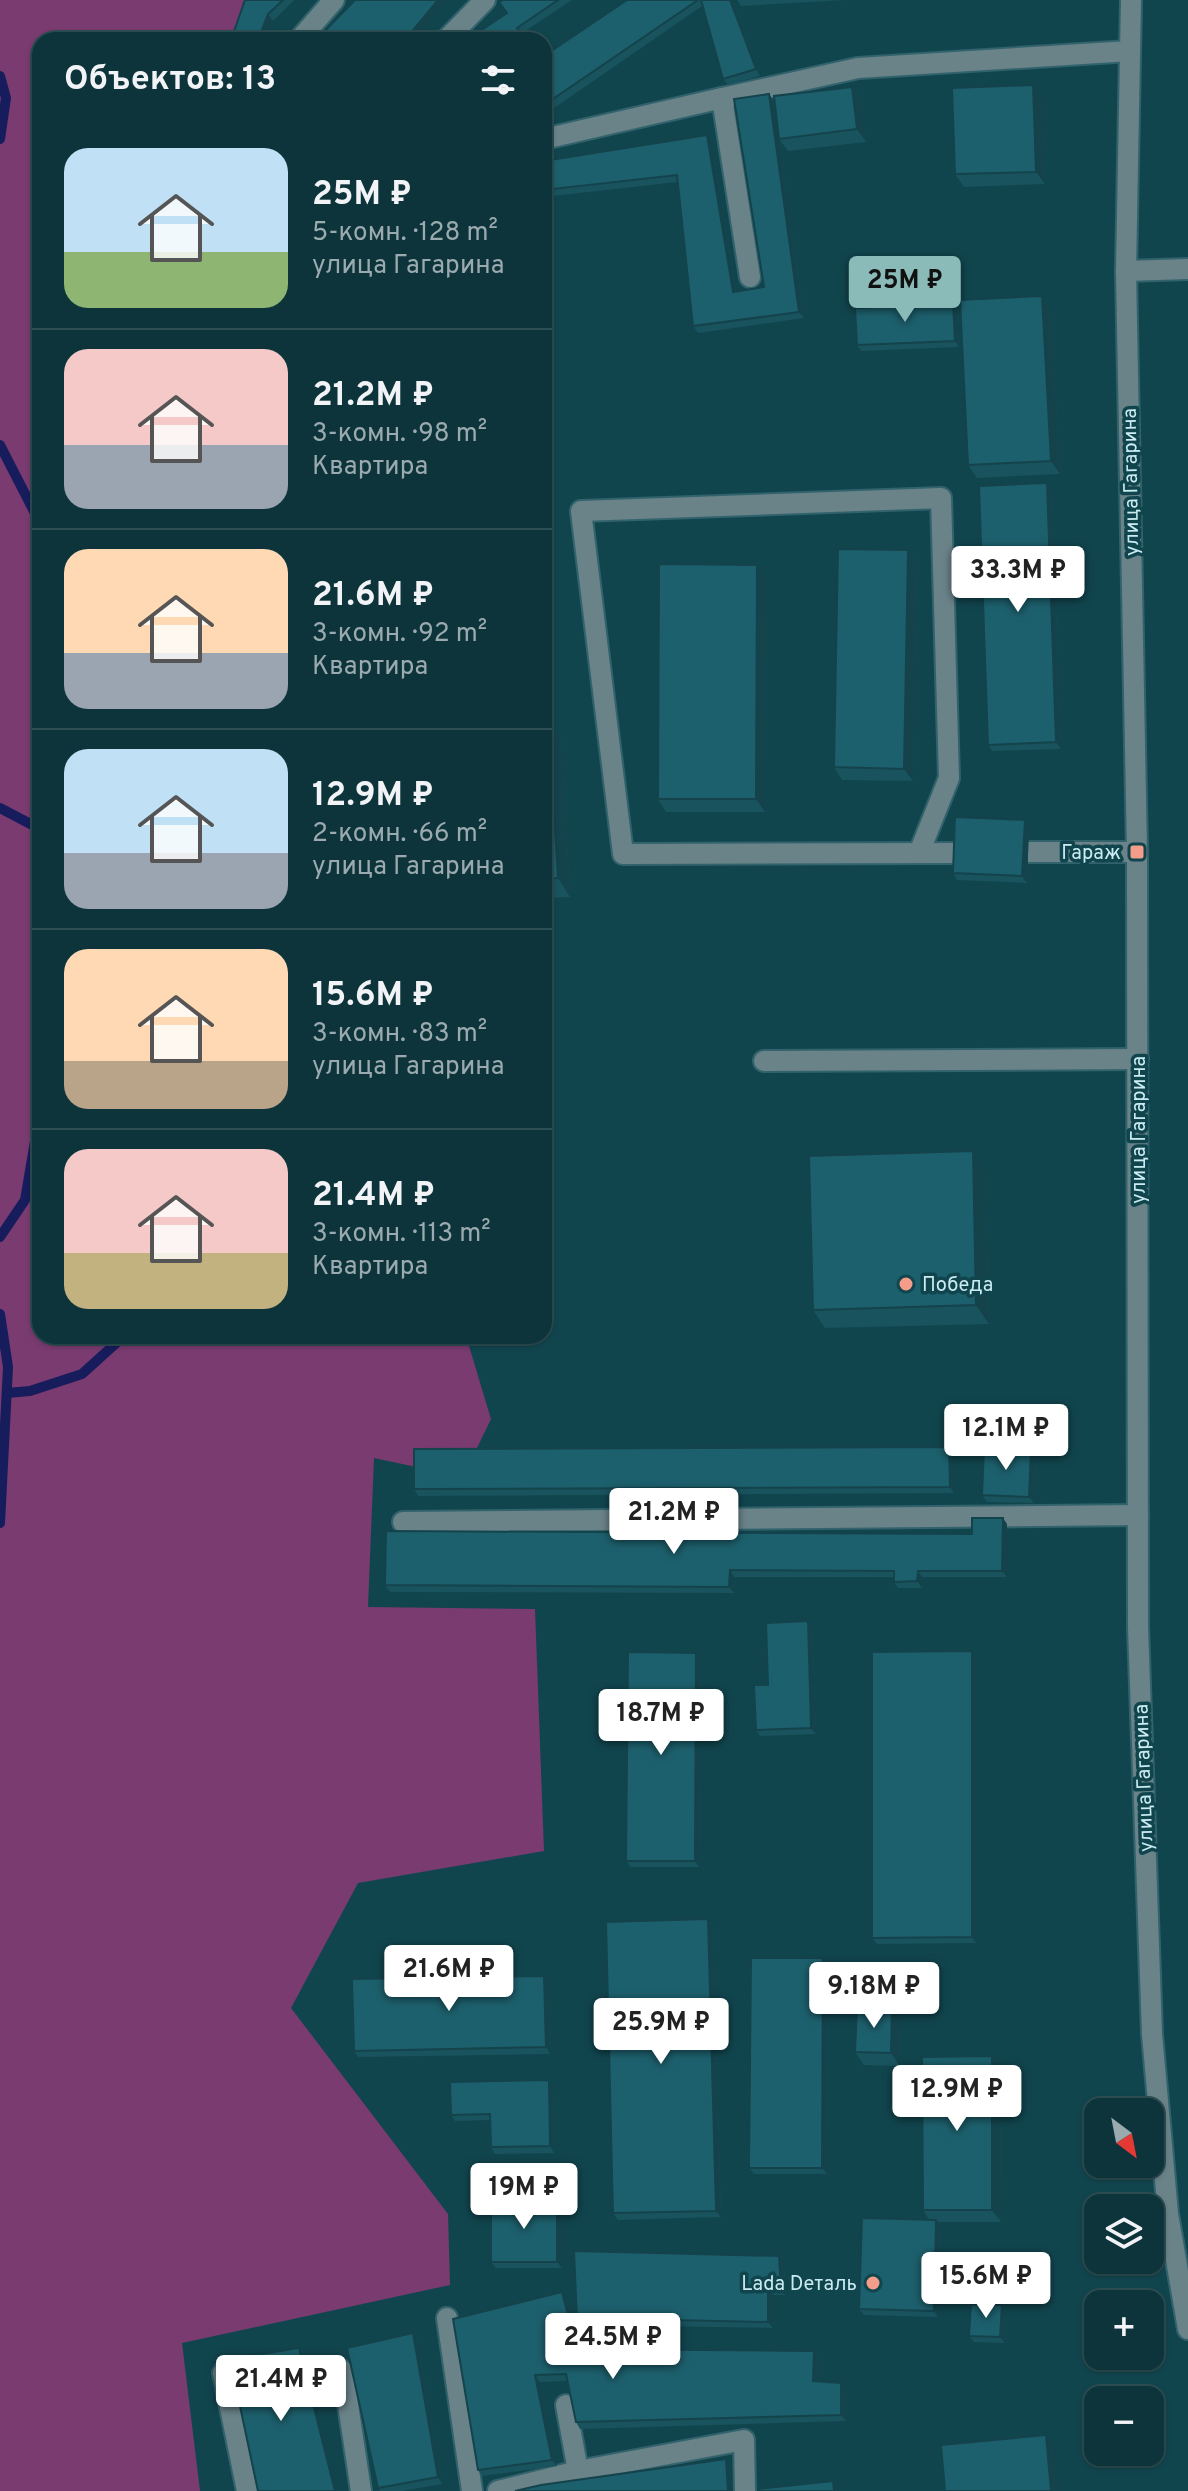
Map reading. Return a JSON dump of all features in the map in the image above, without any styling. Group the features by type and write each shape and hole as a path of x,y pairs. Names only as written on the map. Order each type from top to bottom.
{"street":[{"path":"306,32 334,0"},
{"path":"454,32 485,0"},
{"name":"улица Гагарина","path":"1131,0 1126,271 1137,852 1138,1627 1152,2034 1168,2214 1181,2258 1188,2329"},
{"path":"552,137 858,68 1130,51"},
{"path":"722,98 750,277"},
{"path":"1126,271 1188,269"},
{"path":"919,853 949,778 941,498 581,511 623,854 958,853"},
{"path":"1028,852 1137,852"},
{"path":"764,1061 1138,1059"},
{"path":"403,1522 1138,1515"},
{"path":"447,2318 472,2491"},
{"path":"343,2371 361,2491"},
{"path":"223,2373 247,2491"},
{"path":"566,2405 578,2471"},
{"path":"498,2491 578,2471 744,2440 745,2491"}],"shaded area":[{"path":"0,0 252,0 240,32 32,32 32,1344 468,1344 491,1419 463,1477 374,1458 368,1607 535,1609 544,1851 358,1883 291,2008 448,2214 450,2285 182,2343 200,2491 0,2491"}],"building":[{"path":"245,0 283,0 268,14 261,32 234,32"},
{"path":"355,0 438,0 412,32 324,32"},
{"path":"558,0 517,28 520,32 479,32 507,13 499,2"},
{"path":"627,0 698,0 552,100 552,51"},
{"path":"701,0 730,0 756,69 723,79"},
{"path":"1033,85 1036,172 955,174 952,88"},
{"path":"852,87 857,129 779,139 774,96"},
{"path":"769,94 799,312 693,326 677,175 552,189 552,160 707,135 733,292 764,287 734,99"},
{"path":"1042,296 1051,461 968,465 960,300"},
{"path":"953,303 955,341 857,345 855,308"},
{"path":"1047,483 1056,742 988,745 979,486"},
{"path":"838,549 908,550 904,769 834,767"},
{"path":"659,564 757,565 756,799 658,799"},
{"path":"552,783 558,878 552,878"},
{"path":"955,817 1025,820 1022,876 953,873"},
{"name":"Победа","path":"973,1151 976,1305 813,1310 809,1156"},
{"path":"949,1447 950,1487 414,1489 414,1449"},
{"path":"984,1448 1031,1450 1029,1497 982,1495"},
{"path":"972,1518 1003,1518 1002,1571 918,1571 917,1581 894,1582 894,1571 730,1570 729,1587 385,1585 386,1531 972,1534"},
{"path":"808,1621 811,1728 756,1730 754,1685 768,1685 766,1623"},
{"path":"972,1651 972,1937 872,1938 872,1652"},
{"path":"628,1652 696,1653 695,1861 626,1861"},
{"path":"708,1919 716,2211 613,2213 606,1922"},
{"path":"751,1958 823,1958 822,2168 749,2168"},
{"path":"544,1976 546,2047 354,2051 352,1979"},
{"path":"857,2006 892,2007 891,2053 855,2052"},
{"path":"992,2056 992,2210 923,2210 922,2057"},
{"path":"549,2080 550,2146 491,2147 490,2114 451,2115 450,2082"},
{"path":"557,2200 557,2262 491,2262 491,2201"},
{"path":"862,2218 936,2220 934,2311 859,2309"},
{"path":"574,2251 779,2256 781,2289 768,2289 768,2322 577,2318"},
{"path":"562,2292 577,2349 814,2351 813,2381 841,2383 841,2415 576,2422 566,2374 535,2375 552,2460 478,2470 453,2319"},
{"path":"971,2304 1002,2305 1000,2337 969,2336"},
{"path":"413,2333 438,2477 378,2488 347,2348"},
{"path":"299,2348 335,2491 258,2491 230,2359"},
{"path":"1046,2435 1051,2491 945,2491 941,2445"},
{"path":"726,2459 728,2491 515,2491 541,2485"},
{"path":"833,2481 834,2491 758,2491 758,2489"}],"waterway":[{"path":"0,76 6,98 0,139"},
{"path":"0,445 32,507"},
{"path":"0,808 32,825"},
{"path":"0,1237 25,1200 32,1159"},
{"path":"0,1314 8,1367 0,1523"},
{"path":"7,1393 30,1391 82,1374 115,1344"}],"place":[{"name":"Гараж","path":"1137,852"},
{"name":"Победа","path":"906,1284"},
{"name":"Lada Dеталь","path":"873,2283"}]}
